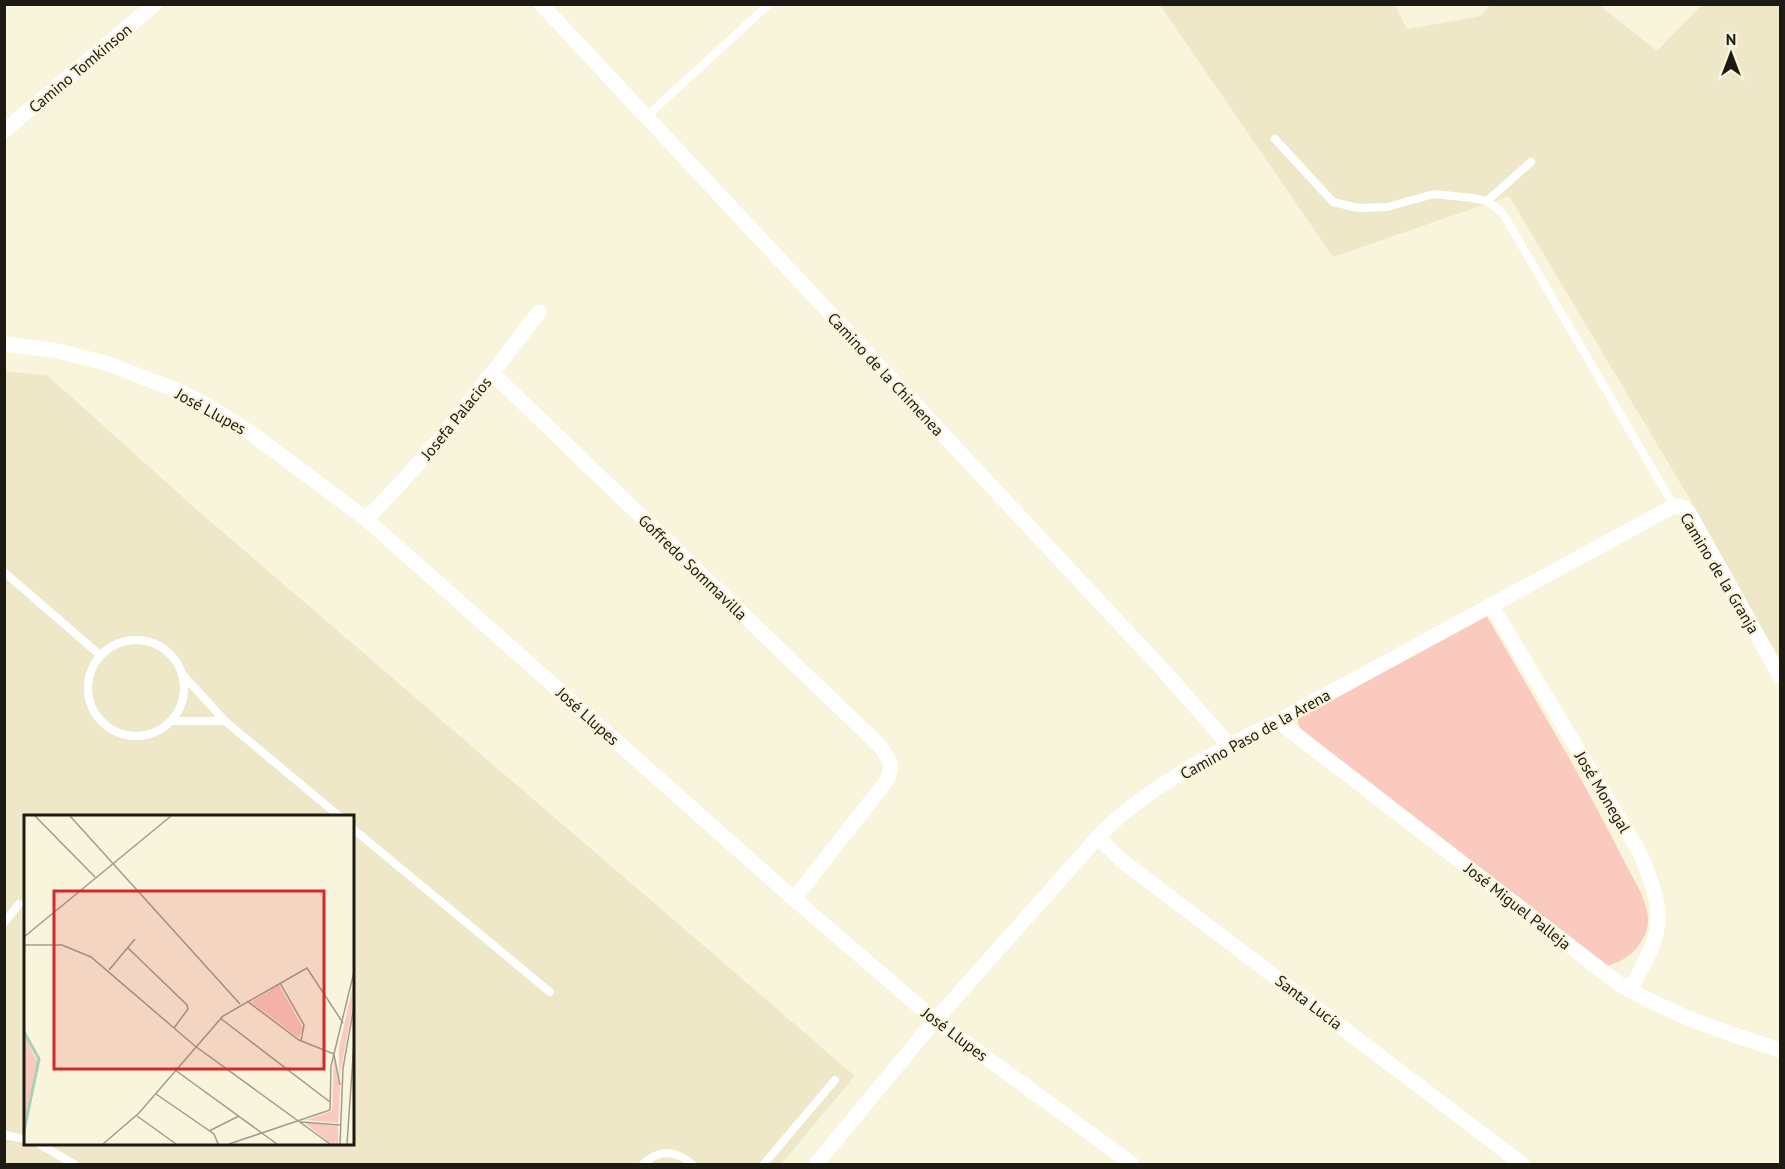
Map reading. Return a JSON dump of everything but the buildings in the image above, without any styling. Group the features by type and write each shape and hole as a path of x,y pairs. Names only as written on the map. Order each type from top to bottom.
{"street":[{"name":"Camino Tomkinson","path":"4,131 155,4"},
{"name":"Camino de la Chimenea","path":"541,4 1164,671 1229,745"},
{"name":"Josefa Palacios","path":"366,519 396,490 448,430 539,312"},
{"name":"José Llupes","path":"4,344 53,351 106,363 176,390 205,404 248,431 366,519 794,899 935,1020 1132,1164"},
{"name":"Goffredo Sommavilla","path":"492,374 873,739 881,747 891,764 888,779 794,899"},
{"name":"Camino Paso de la Arena","path":"816,1164 935,1020 1098,837 1126,811 1229,745 1278,722 1674,506"},
{"name":"Camino de la Granja","path":"1674,506 1683,507 1689,513 1780,676"},
{"name":"José Monegal","path":"1491,605 1640,853 1651,880 1658,904 1659,927 1652,948 1630,990"},
{"name":"José Miguel Palleja","path":"1278,722 1618,983 1675,1014 1706,1027 1780,1050"},
{"name":"Santa Lucía","path":"1098,837 1121,860 1522,1164"}],"lane":[{"path":"646,117 769,4"},
{"path":"1275,139 1333,202 1358,208 1387,207 1434,194 1487,201 1502,212 1674,506"},
{"path":"1487,201 1530,162"},
{"path":"4,572 100,655"},
{"path":"183,675 184,699 172,721 151,734 125,735 103,724 90,702 88,677 100,655 117,643 138,639 158,644 174,657 183,675 225,721 338,815"},
{"path":"172,721 225,721"},
{"path":"354,830 550,992"},
{"path":"4,923 19,904"},
{"path":"764,1164 836,1080"},
{"path":"4,1135 24,1139"},
{"path":"42,1145 74,1164"},
{"path":"643,1164 652,1156 665,1153 682,1156 692,1164"}],"shaded area":[{"path":"1160,5 1395,5 1407,29 1481,16 1490,5 1599,5 1657,51 1702,5 1780,5 1780,663 1688,496 1509,196 1333,257"},
{"path":"5,371 48,376 196,509 855,1076 781,1164 5,1164"},
{"path":"1486,615 1590,795 1645,904 1648,920 1644,936 1634,951 1621,961 1605,966 1301,729 1298,724 1299,716"}]}
